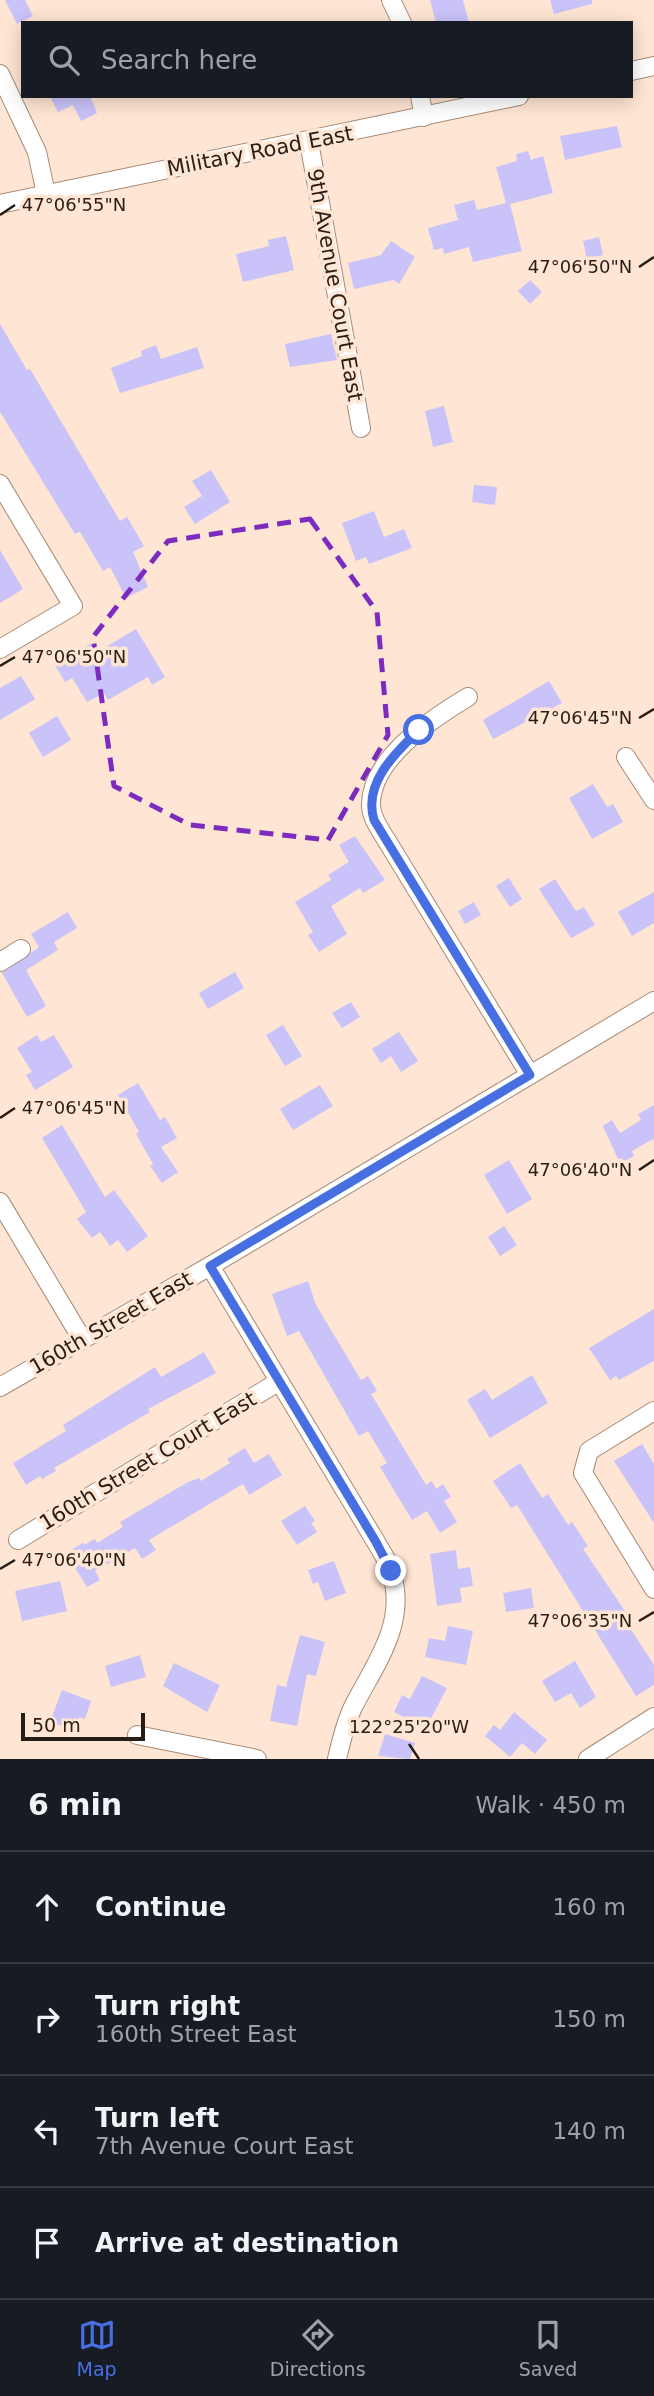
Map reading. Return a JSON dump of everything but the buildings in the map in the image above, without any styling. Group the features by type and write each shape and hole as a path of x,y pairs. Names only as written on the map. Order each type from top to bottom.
{"street":[{"path":"391,0 401,21"},
{"path":"633,71 654,66"},
{"path":"0,74 37,152 46,194"},
{"path":"420,98 424,117"},
{"name":"Military Road East","path":"0,204 309,142 510,98"},
{"name":"9th Avenue Court East","path":"309,142 360,428"},
{"path":"0,484 73,606 0,649"},
{"path":"468,697 436,716 401,748 376,782 371,809 387,841 530,1075"},
{"path":"626,757 654,800"},
{"path":"0,962 21,949"},
{"name":"160th Street East","path":"0,1388 654,1001"},
{"path":"0,1202 82,1339"},
{"path":"210,1266 391,1571 395,1592 393,1627 386,1647 352,1709 337,1759"},
{"name":"160th Street Court East","path":"18,1540 278,1382"},
{"path":"654,1411 589,1451 583,1473 654,1589"},
{"path":"588,1759 654,1717"},
{"path":"137,1735 257,1759"}],"highlighted area":[{"path":"310,519 377,612 388,735 328,840 190,825 114,786 93,637 168,541"}],"route":[{"path":"391,1571 210,1266 530,1075 484,995 374,820 371,809 376,782 387,764 419,730"}]}
